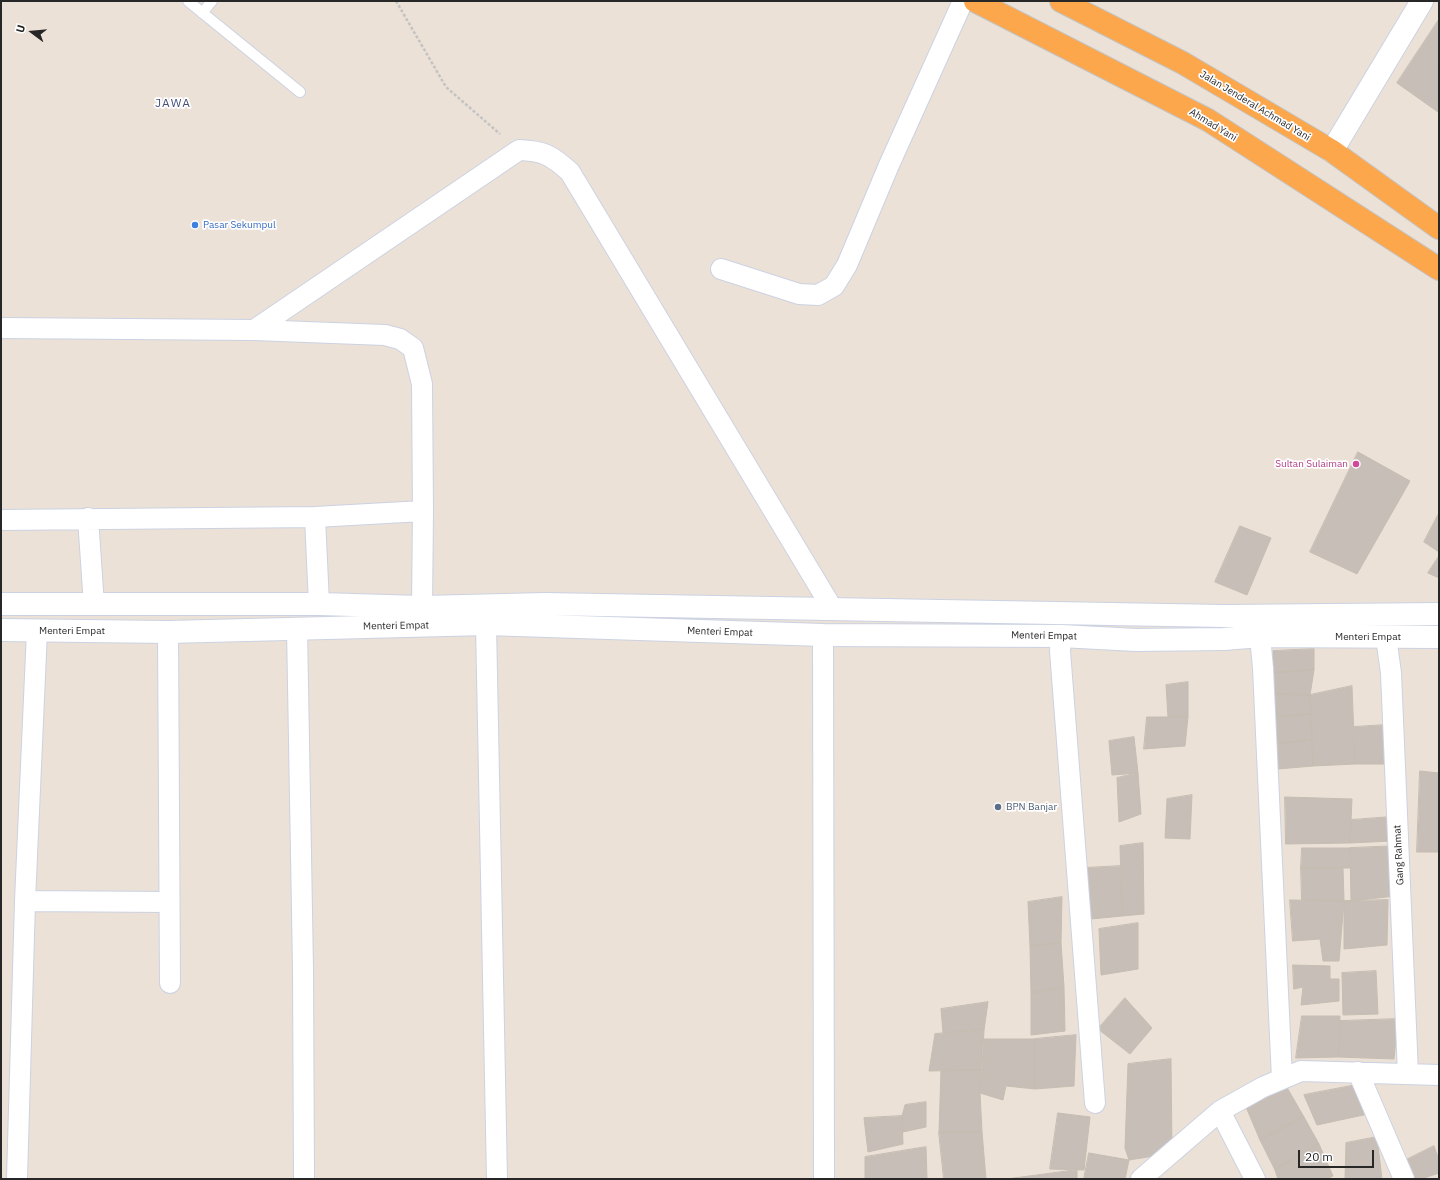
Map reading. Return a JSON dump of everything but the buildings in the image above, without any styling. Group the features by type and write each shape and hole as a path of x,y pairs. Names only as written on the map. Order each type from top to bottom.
{"highway":[{"name":"Ahmad Yani","path":"975,1 1208,120 1439,269"},
{"name":"Jalan Jenderal Achmad Yani","path":"1061,1 1183,63 1332,151 1439,228"}],"street":[{"path":"720,269 799,294 818,295 834,286 847,265 888,165 963,1"},
{"path":"1332,151 1422,1"},
{"path":"254,330 519,150 539,151 554,157 570,172 832,608 823,634 824,1179"},
{"path":"1,328 254,330 385,335 400,339 413,348 422,384 422,607"},
{"path":"1,520 315,517 423,511"},
{"path":"315,517 320,604"},
{"path":"88,518 94,605"},
{"name":"Menteri Empat","path":"1,604 320,604 422,607 620,629 823,634 1061,636 1136,640 1224,639 1260,636 1439,637"},
{"path":"297,604 303,968 304,1179"},
{"name":"Menteri Empat","path":"1,630 168,632 297,628 486,615 546,604 1224,616 1260,614 1439,614"},
{"path":"169,605 170,982"},
{"path":"620,629 622,605"},
{"path":"955,611 955,635"},
{"path":"1062,614 1060,651 1095,1103"},
{"path":"1260,614 1282,1079"},
{"path":"1386,614 1386,637"},
{"path":"486,615 497,1179"},
{"path":"1224,616 1224,639"},
{"path":"17,1179 25,901 37,631"},
{"name":"Gang Rahmat","path":"1386,637 1391,673 1408,1074"},
{"path":"25,901 169,902"},
{"path":"1141,1179 1220,1111 1263,1087 1301,1071 1439,1075"},
{"path":"1358,1072 1404,1179"},
{"path":"1220,1111 1255,1179"}],"lane":[{"path":"188,1 300,92"},
{"path":"202,13 212,1"}],"path":[{"path":"396,1 446,88 519,150"}],"place":[{"name":"Pasar Sekumpul","path":"195,225"},
{"name":"Sultan Sulaiman","path":"1356,464"},
{"name":"BPN Banjar","path":"998,807"}],"district":[{"name":"JAWA","path":"173,104"}]}
